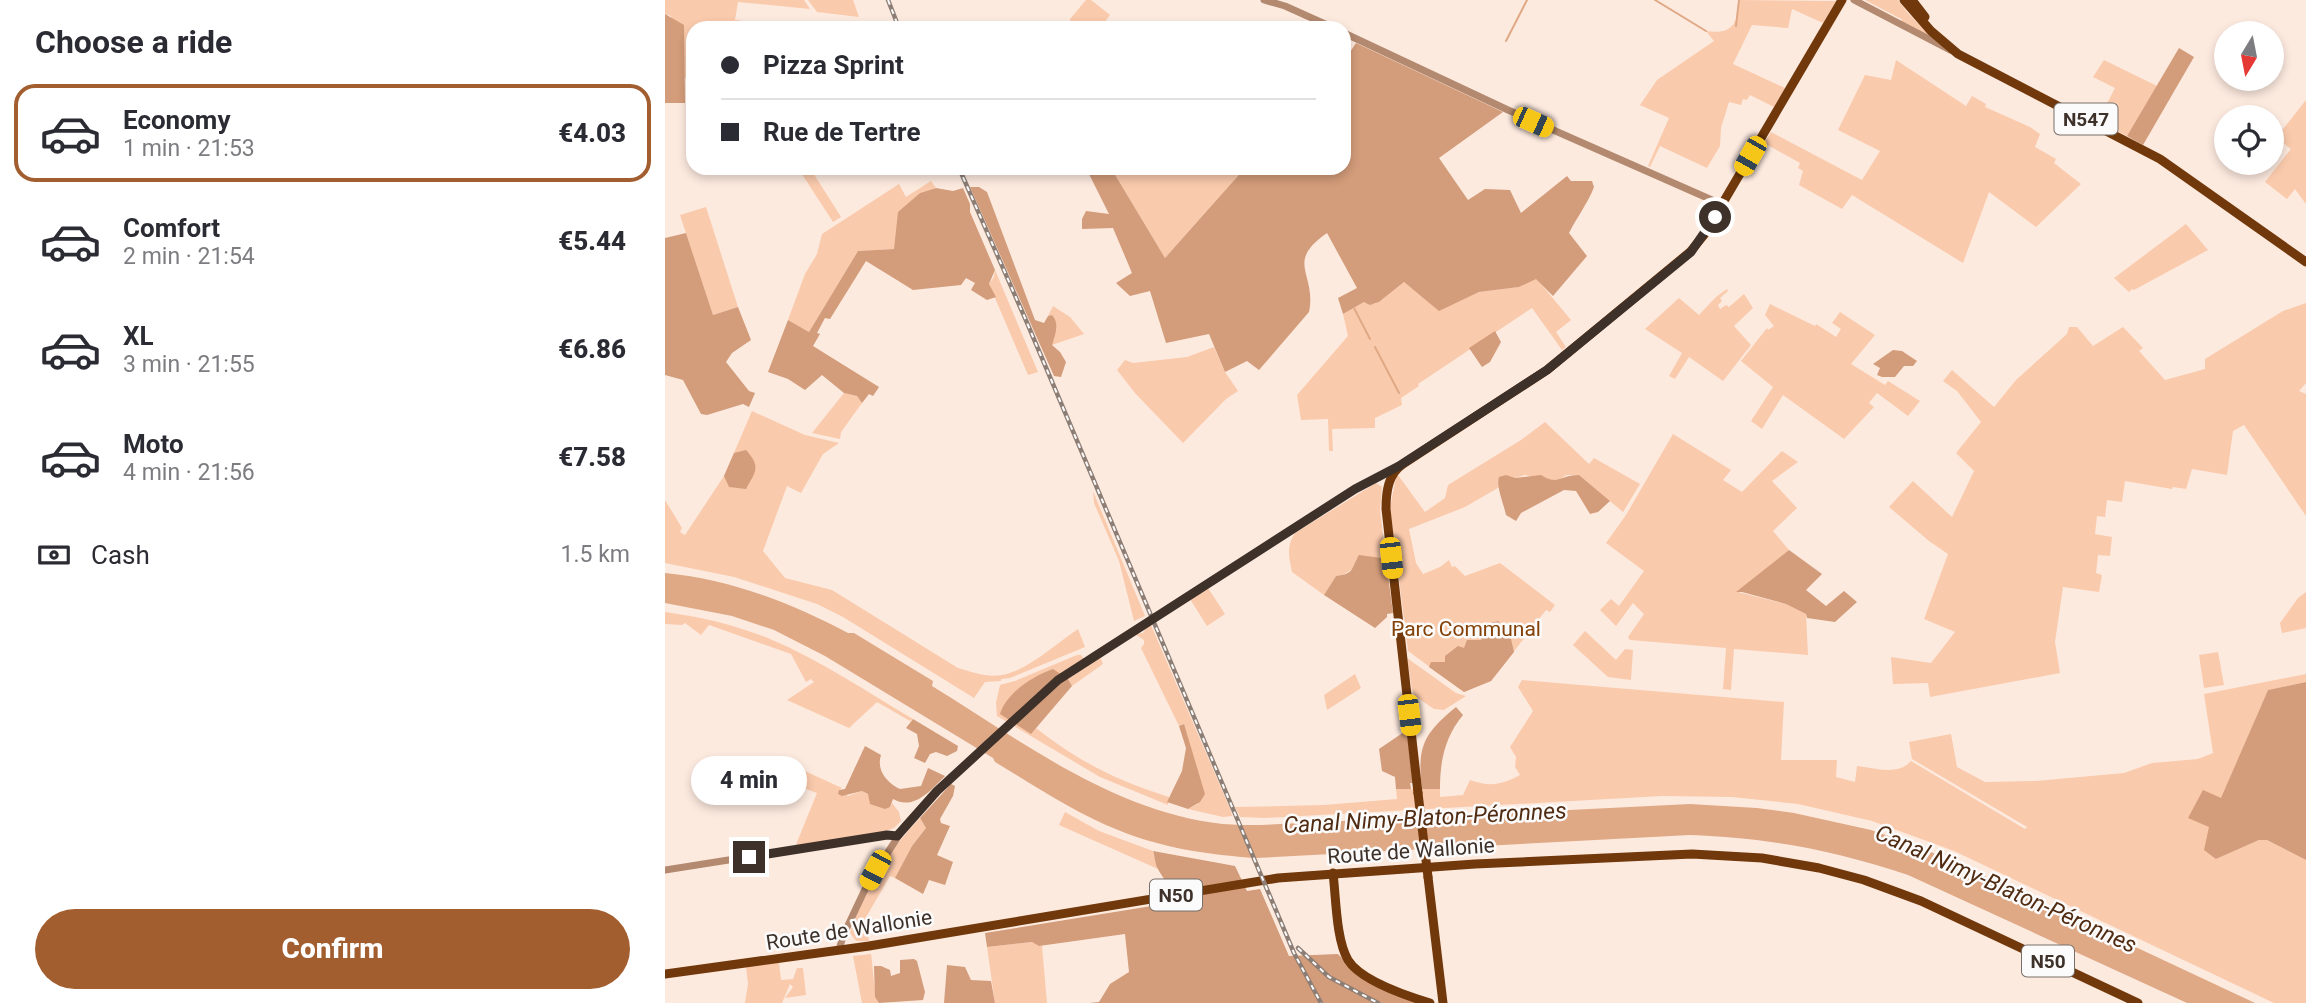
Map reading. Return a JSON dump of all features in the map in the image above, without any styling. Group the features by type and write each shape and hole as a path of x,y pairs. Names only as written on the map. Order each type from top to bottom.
{"main road":[{"path":"1443,1003 1385,509 1389,481 1398,466 1547,370 1691,252 1842,0"},
{"name":"N547","path":"1904,0 1931,31 1958,54 2160,159 2306,262"},
{"name":"N547","path":"1912,0 1939,32 1982,66"},
{"name":"Route de Wallonie","path":"665,974 839,950 1253,882 1333,873 1692,854 1762,858 1864,880 1921,901 2138,1003"},
{"path":"1333,873 1347,959 1368,978 1430,1003"}],"street":[{"path":"1264,0 1318,21"},
{"path":"1854,0 1958,54"},
{"path":"1351,36 1721,206"},
{"path":"839,950 868,883 897,836 937,791 1058,680 1355,489 1398,466"},
{"path":"1375,479 1389,481"},
{"path":"665,870 887,835 897,836"}],"green space":[{"path":"665,0 804,0 810,9 738,2 735,20 744,21 686,21 686,78 683,78 671,16 665,14"},
{"path":"808,0 853,0 859,17 817,12"},
{"path":"1086,0 1091,0 1110,15 1106,21 1070,19"},
{"path":"1739,0 1836,1 1823,23 1792,9 1788,28 1752,25 1733,64 1785,88 1774,107 1750,95 1747,100 1743,99 1741,105 1729,102 1721,128 1720,146 1707,168 1660,146 1650,167 1648,166 1669,118 1640,105 1657,80 1714,41 1706,31 1722,31 1732,26 1737,16"},
{"path":"1865,0 1898,0 1928,34 1900,21 1903,20"},
{"path":"1896,60 1966,106 1972,96 1986,104 1985,107 2030,127 2040,134 2035,147 2056,159 2054,163 2081,184 2036,227 1989,192 1963,263 1852,195 1842,209 1799,185 1803,171 1798,168 1800,163 1764,143 1771,132 1862,180 1880,151 1838,130 1865,75 1891,80"},
{"path":"2104,60 2157,86 2127,136 2098,121 2115,88 2093,77"},
{"path":"2306,100 2306,204 2295,189 2287,199 2265,182 2271,175 2284,175 2284,158 2291,149 2284,144 2284,128"},
{"path":"803,175 814,175 841,217 833,222"},
{"path":"1115,175 1239,175 1165,258"},
{"path":"931,181 936,188 920,193 899,212 895,249 858,251 809,332 788,320 805,274 817,254 822,234 899,184 906,197"},
{"path":"706,207 738,307 713,315 680,215"},
{"path":"2186,224 2208,250 2129,292 2114,278"},
{"path":"995,270 1038,372 1028,375 989,284"},
{"path":"1536,278 1571,320 1556,332 1566,347 1562,350 1532,308 1418,384 1419,386 1401,398 1402,405 1375,418 1375,428 1332,429 1333,451 1329,451 1328,419 1301,420 1297,395 1348,336 1343,314 1364,302 1379,302 1404,282 1439,310 1479,292 1519,287"},
{"path":"1727,289 1720,298 1720,309 1726,305 1729,307 1744,294 1753,308 1734,326 1751,345 1723,381 1689,357 1675,379 1669,376 1682,353 1645,329 1679,298 1699,315"},
{"path":"2306,303 2306,383 2299,391 2306,394 2306,516 2244,425 2233,431 2227,475 2192,469 2186,489 2125,481 2122,502 2107,500 2105,517 2097,516 2095,534 2112,537 2110,556 2098,555 2096,573 2102,575 2099,592 2063,587 2055,642 2060,673 1930,697 1928,683 1893,684 1891,657 1931,663 1955,632 1924,619 1948,554 1889,507 1913,481 1952,517 1974,471 1956,453 1981,422 1957,391 1943,381 1952,370 1994,407 2016,380 2067,334 2069,327 2077,327 2093,346 2123,327 2143,348 2139,351 2165,380 2205,369 2205,359 2283,311"},
{"path":"1770,304 1815,326 1816,324 1836,337 1841,329 1832,323 1840,312 1875,335 1851,364 1885,385 1888,381 1920,401 1908,416 1877,393 1869,403 1874,407 1844,439 1783,395 1762,429 1751,421 1773,387 1741,361 1767,328 1768,330 1774,326 1765,315"},
{"path":"1053,306 1070,317 1084,334 1052,345 1052,315 1048,316"},
{"path":"1214,347 1225,372 1238,391 1226,399 1183,443 1117,370 1125,360 1133,363 1187,357"},
{"path":"844,393 857,396 862,403 841,432 840,439 812,433"},
{"path":"752,411 805,435 839,443 823,454 801,493 787,486 763,551 785,578 832,590 958,668 980,674 1002,675 1021,668 1078,629 1085,647 1010,678 985,682 974,698 843,617 817,604 734,577 665,563 665,500 682,528 680,532 685,535 724,476"},
{"name":"Parc Communal","path":"1545,422 1589,464 1594,458 1640,484 1623,512 1579,475 1567,475 1550,481 1525,475 1465,507 1409,529 1416,563 1423,574 1449,560 1452,567 1455,566 1465,576 1500,563 1555,605 1550,612 1546,610 1491,681 1464,692 1408,651 1390,508 1396,477 1398,475 1425,512 1445,498 1448,485"},
{"path":"1673,434 1731,470 1723,480 1742,492 1782,451 1798,462 1772,481 1797,508 1773,531 1789,550 1738,592 1786,604 1806,614 1808,655 1734,649 1731,690 1723,689 1726,648 1630,640 1628,637 1644,614 1633,603 1616,626 1600,610 1611,599 1619,606 1644,571 1606,543 1626,515"},
{"path":"1376,483 1382,487 1380,510 1386,560 1356,559 1354,568 1336,576 1324,595 1292,572 1289,552 1292,538 1295,533"},
{"path":"1093,491 1145,616 1134,621 1119,561 1094,503"},
{"path":"1208,588 1225,614 1207,626 1190,599"},
{"path":"2306,592 2306,628 2282,633 2280,623 2298,598"},
{"path":"665,612 718,622 789,647 913,719 910,721 877,702 849,728 787,700 814,682 811,679 806,682 791,654 709,625 701,635 685,623 665,624"},
{"path":"1151,625 1232,816 1223,817 1188,809 1198,804 1183,724 1179,726 1141,648 1144,640 1135,634 1143,633"},
{"path":"1585,631 1616,660 1625,649 1633,650 1631,680 1608,677 1573,645"},
{"path":"2218,652 2224,685 2204,688 2199,655"},
{"path":"1081,655 1088,664 1100,657 1103,664 1072,686 1068,679 1030,734 1036,728 1099,769 1169,797 1168,805 1100,777 997,716 996,703 1000,685"},
{"path":"1407,658 1456,693 1466,696 1444,710 1434,709 1415,696"},
{"path":"1355,674 1361,688 1327,710 1324,695"},
{"path":"2306,674 2306,682 2268,690 2209,827 2216,859 2259,840 2267,840 2306,860 2306,1003 2274,1003 1954,851 1872,821 1798,804 1732,797 1662,796 1265,818 1240,817 1235,807 1324,805 1397,799 1396,789 1440,789 1440,797 1463,795 1470,780 1483,784 1501,783 1520,775 1515,767 1516,757 1510,747 1533,711 1518,687 1522,680 1784,702 1781,760 1837,760 1836,777 1855,782 1857,766 1893,770 1906,766 1911,761 2025,829 2027,827 1912,759 1909,742 1951,734 1957,767 1985,782 2036,781 2124,773 2152,763 2198,759 2213,753 2204,694"},
{"path":"796,767 842,788 839,790 848,796 862,791 890,807 892,803 899,812 901,821 894,828 883,832 795,847 817,793 790,783"},
{"path":"1065,812 1099,831 1153,851 1158,869 1059,825"},
{"path":"920,818 926,828 912,846 895,878 890,876 865,919 869,941 856,941 850,933 870,886 888,857"},
{"path":"1032,942 1042,946 1047,1003 995,1003 987,947"},
{"path":"871,954 879,1003 862,1003 853,956"},
{"path":"779,962 781,980 793,979 797,968 803,968 806,995 785,998 793,987 790,984 782,1003 745,1003 748,984 746,966"}],"shaded area":[{"path":"665,14 684,25 685,103 665,103"},
{"path":"1356,43 1503,112 1439,158 1468,200 1485,189 1510,190 1521,213 1567,176 1571,181 1592,181 1592,193 1569,233 1587,256 1553,296 1536,279 1519,287 1479,292 1439,311 1404,282 1379,302 1370,305 1364,302 1343,314 1338,298 1357,288 1327,233 1314,243 1305,261 1309,312 1259,370 1247,361 1225,372 1209,334 1166,343 1150,291 1130,296 1116,283 1132,273 1113,228 1082,229 1082,219 1086,211 1109,214 1090,175 1115,175 1165,258 1239,175 1351,175 1351,50"},
{"path":"2179,48 2194,57 2143,145 2127,136"},
{"path":"970,187 979,187 987,192 1035,320 1044,323 1048,316 1052,315 1056,322 1052,345 1066,362 1061,377 1054,376"},
{"path":"936,188 953,191 963,188 970,204 970,212 995,270 989,284 996,297 987,300 971,290 975,283 966,278 961,285 913,290 866,261 830,319 825,318 813,346 879,387 873,396 869,394 862,403 857,396 844,393 822,375 805,390 788,379 768,372 788,320 809,332 858,251 894,249 898,212 920,193"},
{"path":"686,233 713,315 738,307 751,340 732,353 726,362 749,391 755,393 749,407 743,404 707,415 701,414 683,380 665,375 665,238"},
{"path":"1495,331 1501,342 1490,362 1482,367 1469,348"},
{"path":"1893,350 1902,351 1917,361 1913,366 1904,366 1895,377 1877,375 1880,368 1873,364"},
{"path":"746,450 755,465 752,478 746,489 729,487 724,476 734,453"},
{"path":"1506,475 1515,478 1541,475 1555,480 1579,475 1610,501 1598,512 1590,514 1576,491 1564,490 1521,513 1516,521 1506,515 1499,490 1499,477"},
{"path":"1789,550 1822,574 1806,590 1826,606 1844,591 1857,602 1835,622 1807,618 1806,614 1786,604 1736,592"},
{"path":"1359,555 1386,560 1393,613 1387,614 1375,628 1324,595 1336,576 1352,570"},
{"path":"1498,621 1502,626 1500,634 1510,635 1514,652 1491,681 1464,692 1429,667 1431,662 1445,662 1445,656 1458,646 1464,648 1467,640 1482,640 1477,635 1487,624"},
{"path":"1053,669 1068,679 1072,686 1031,734 1000,714 1008,699 1021,686"},
{"path":"2306,682 2306,860 2267,840 2259,840 2216,859 2204,850 2209,827 2188,818 2203,790 2221,798 2268,690"},
{"path":"1456,707 1463,715 1445,749 1440,789 1422,789 1421,762 1425,742 1436,725"},
{"path":"913,719 958,746 957,751 947,756 936,752 930,754 925,763 914,758 919,746 917,734 906,728"},
{"path":"1184,724 1205,794 1200,802 1188,809 1167,802 1182,771 1186,748 1179,726"},
{"path":"1404,732 1407,733 1413,783 1410,783 1411,789 1396,789 1395,777 1382,771 1379,749"},
{"path":"865,746 881,755 881,771 900,789 921,786 928,768 945,776 915,801 901,802 893,799 890,807 885,809 870,804 868,794 862,791 842,796 838,794 839,790 845,789"},
{"path":"951,784 955,786 953,796 940,819 941,823 950,826 937,855 953,862 945,885 929,880 923,894 895,878 912,846 926,828 920,818"},
{"path":"1153,851 1235,866 1247,891 1260,889 1289,956 1338,954 1358,975 1419,1003 1089,1003 1099,1002 1110,984 1129,972 1125,934 1039,946 1032,942 987,947 985,933 1170,903 1169,888 1157,867"},
{"path":"900,960 917,961 925,992 923,1000 879,1003 875,997 874,966 890,970 891,976 900,973"},
{"path":"947,965 965,967 971,980 991,981 995,1003 944,1003"}],"water":[{"name":"Canal Nimy-Blaton-Péronnes","path":"665,573 713,581 759,594 848,633 854,633 933,681 932,686 1071,772 1144,805 1183,817 1223,824 1261,825 1690,804 1794,813 1871,830 1948,859 2255,1003 2187,1003 1908,875 1827,852 1774,842 1690,835 1256,858 1203,853 1151,842 1102,823 1071,807 825,656 774,630 732,616 665,603"}],"waterway":[{"path":"1506,41 1527,0"},
{"path":"1655,0 1706,31"},
{"path":"1736,26 1739,0"},
{"path":"1354,308 1370,339"},
{"path":"1375,347 1399,393"}],"railway":[{"path":"888,0 896,21"},
{"path":"962,175 1294,953 1321,1003"},
{"path":"1298,948 1329,977 1378,1003"}],"route":[{"path":"749,857 887,835 897,836 937,791 1058,680 1355,489 1399,466 1542,373 1691,252 1715,217"}]}
